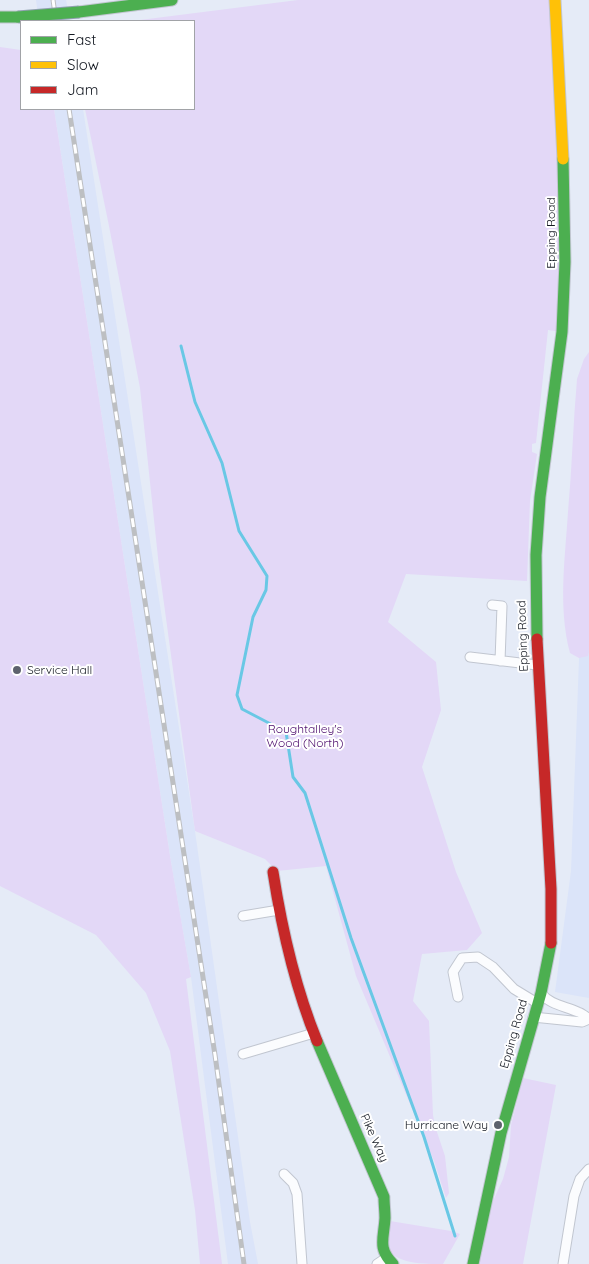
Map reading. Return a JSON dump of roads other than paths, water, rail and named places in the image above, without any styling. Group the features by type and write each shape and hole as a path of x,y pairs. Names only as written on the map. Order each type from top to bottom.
{"main road":[{"path":"0,17 79,12 172,0"},
{"name":"Epping Road","path":"473,1264 504,1120 547,966 552,923 537,665 536,545 540,497 562,332 565,262 564,130 555,0"},
{"name":"Pike Way","path":"273,872 279,910 295,974 314,1033 384,1197 385,1215 382,1249 385,1262"}],"street":[{"path":"492,605 502,606 500,661"},
{"path":"470,657 537,665"},
{"path":"243,916 279,910"},
{"path":"458,997 453,972 462,958 478,957 493,967 514,989 544,998 578,1012 589,1019"},
{"path":"533,1017 582,1022 589,1019"},
{"path":"243,1054 314,1033"},
{"path":"563,1264 574,1196 580,1178 589,1170"},
{"path":"284,1174 293,1183 297,1194 302,1264"}],"waterway":[{"path":"181,346 195,402 222,463 239,531 267,576 266,590 253,617 237,695 242,709 286,732 293,777 305,793 351,938 424,1137 455,1236"}],"railway":[{"path":"53,0 56,20"},
{"path":"69,110 215,1055 244,1264"}],"place":[{"name":"Service Hall","path":"17,670"},
{"name":"Hurricane Way","path":"498,1125"}],"park label":[{"name":"Roughtalley's Wood (North)","path":"305,736"}]}
